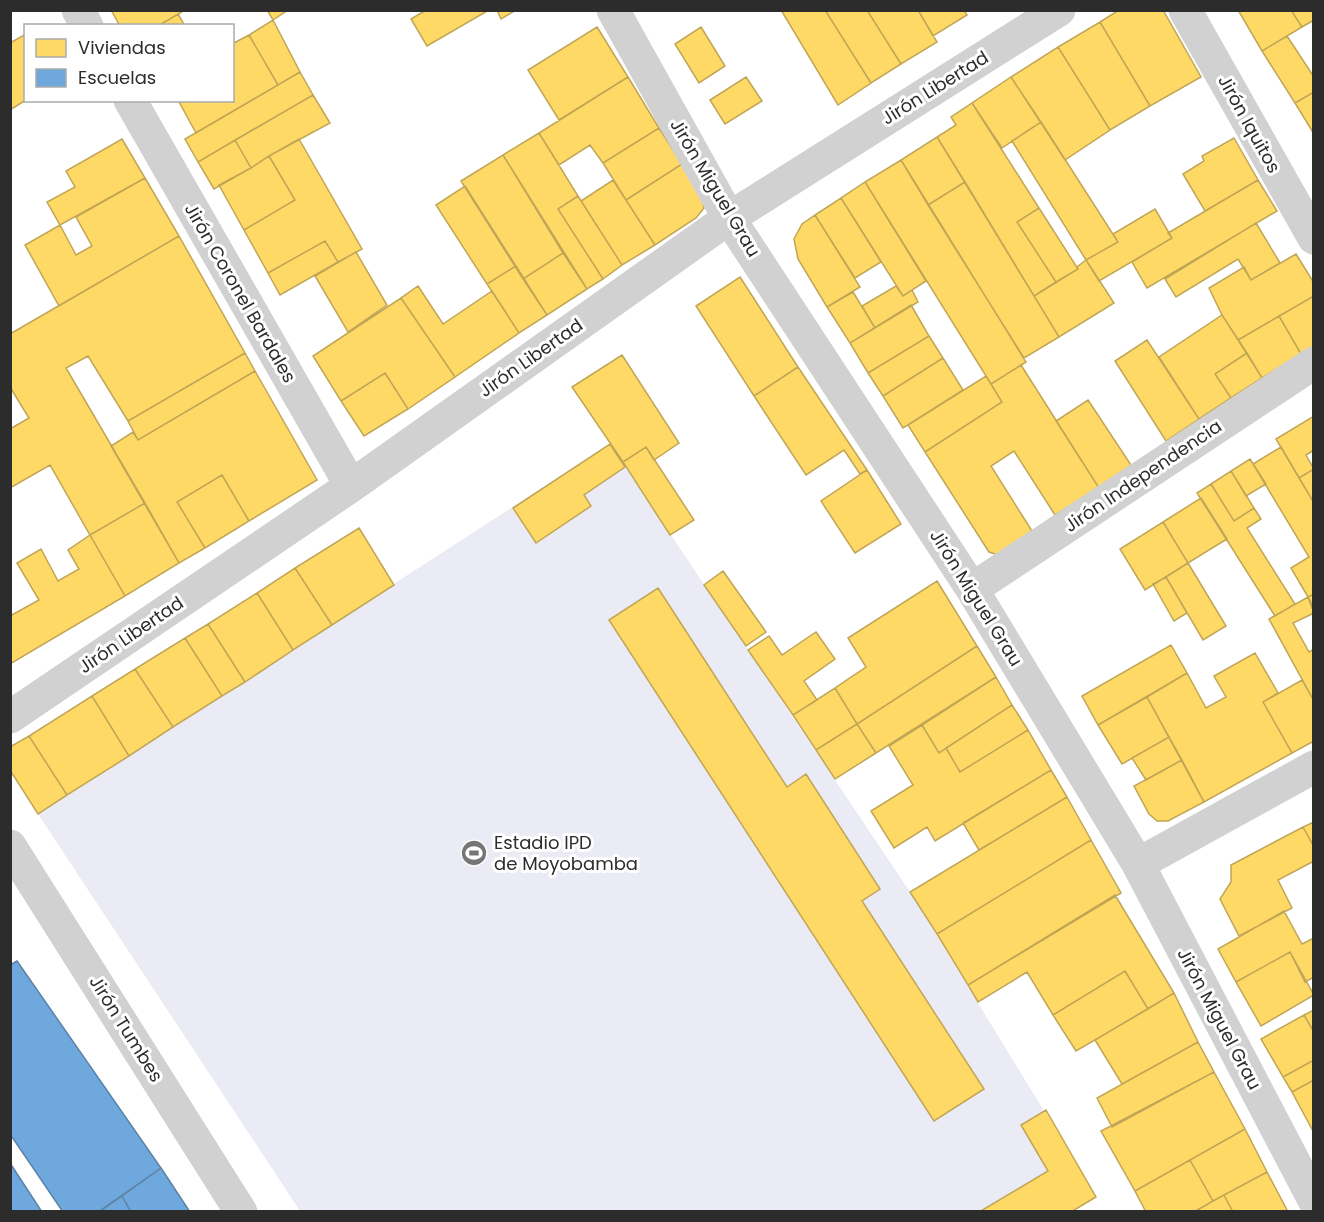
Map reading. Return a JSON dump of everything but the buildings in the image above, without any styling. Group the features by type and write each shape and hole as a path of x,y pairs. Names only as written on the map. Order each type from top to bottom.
{"street":[{"path":"78,10 86,24"},
{"name":"Jirón Miguel Grau","path":"613,10 729,218 972,589 1138,864 1314,1200"},
{"name":"Jirón Libertad","path":"10,717 351,486 729,218 1059,10"},
{"name":"Jirón Iquitos","path":"1185,10 1314,238"},
{"name":"Jirón Coronel Bardales","path":"131,102 351,486"},
{"name":"Jirón Independencia","path":"972,589 1314,363"},
{"path":"1138,864 1314,767"},
{"name":"Jirón Tumbes","path":"10,846 240,1212"}],"shaded area":[{"name":"Estadio IPD de Moyobamba","path":"610,444 910,892 1044,1111 1046,1110 1096,1197 1071,1212 300,1211 38,814"}],"place":[{"name":"Estadio IPD de Moyobamba","path":"474,853"}]}
